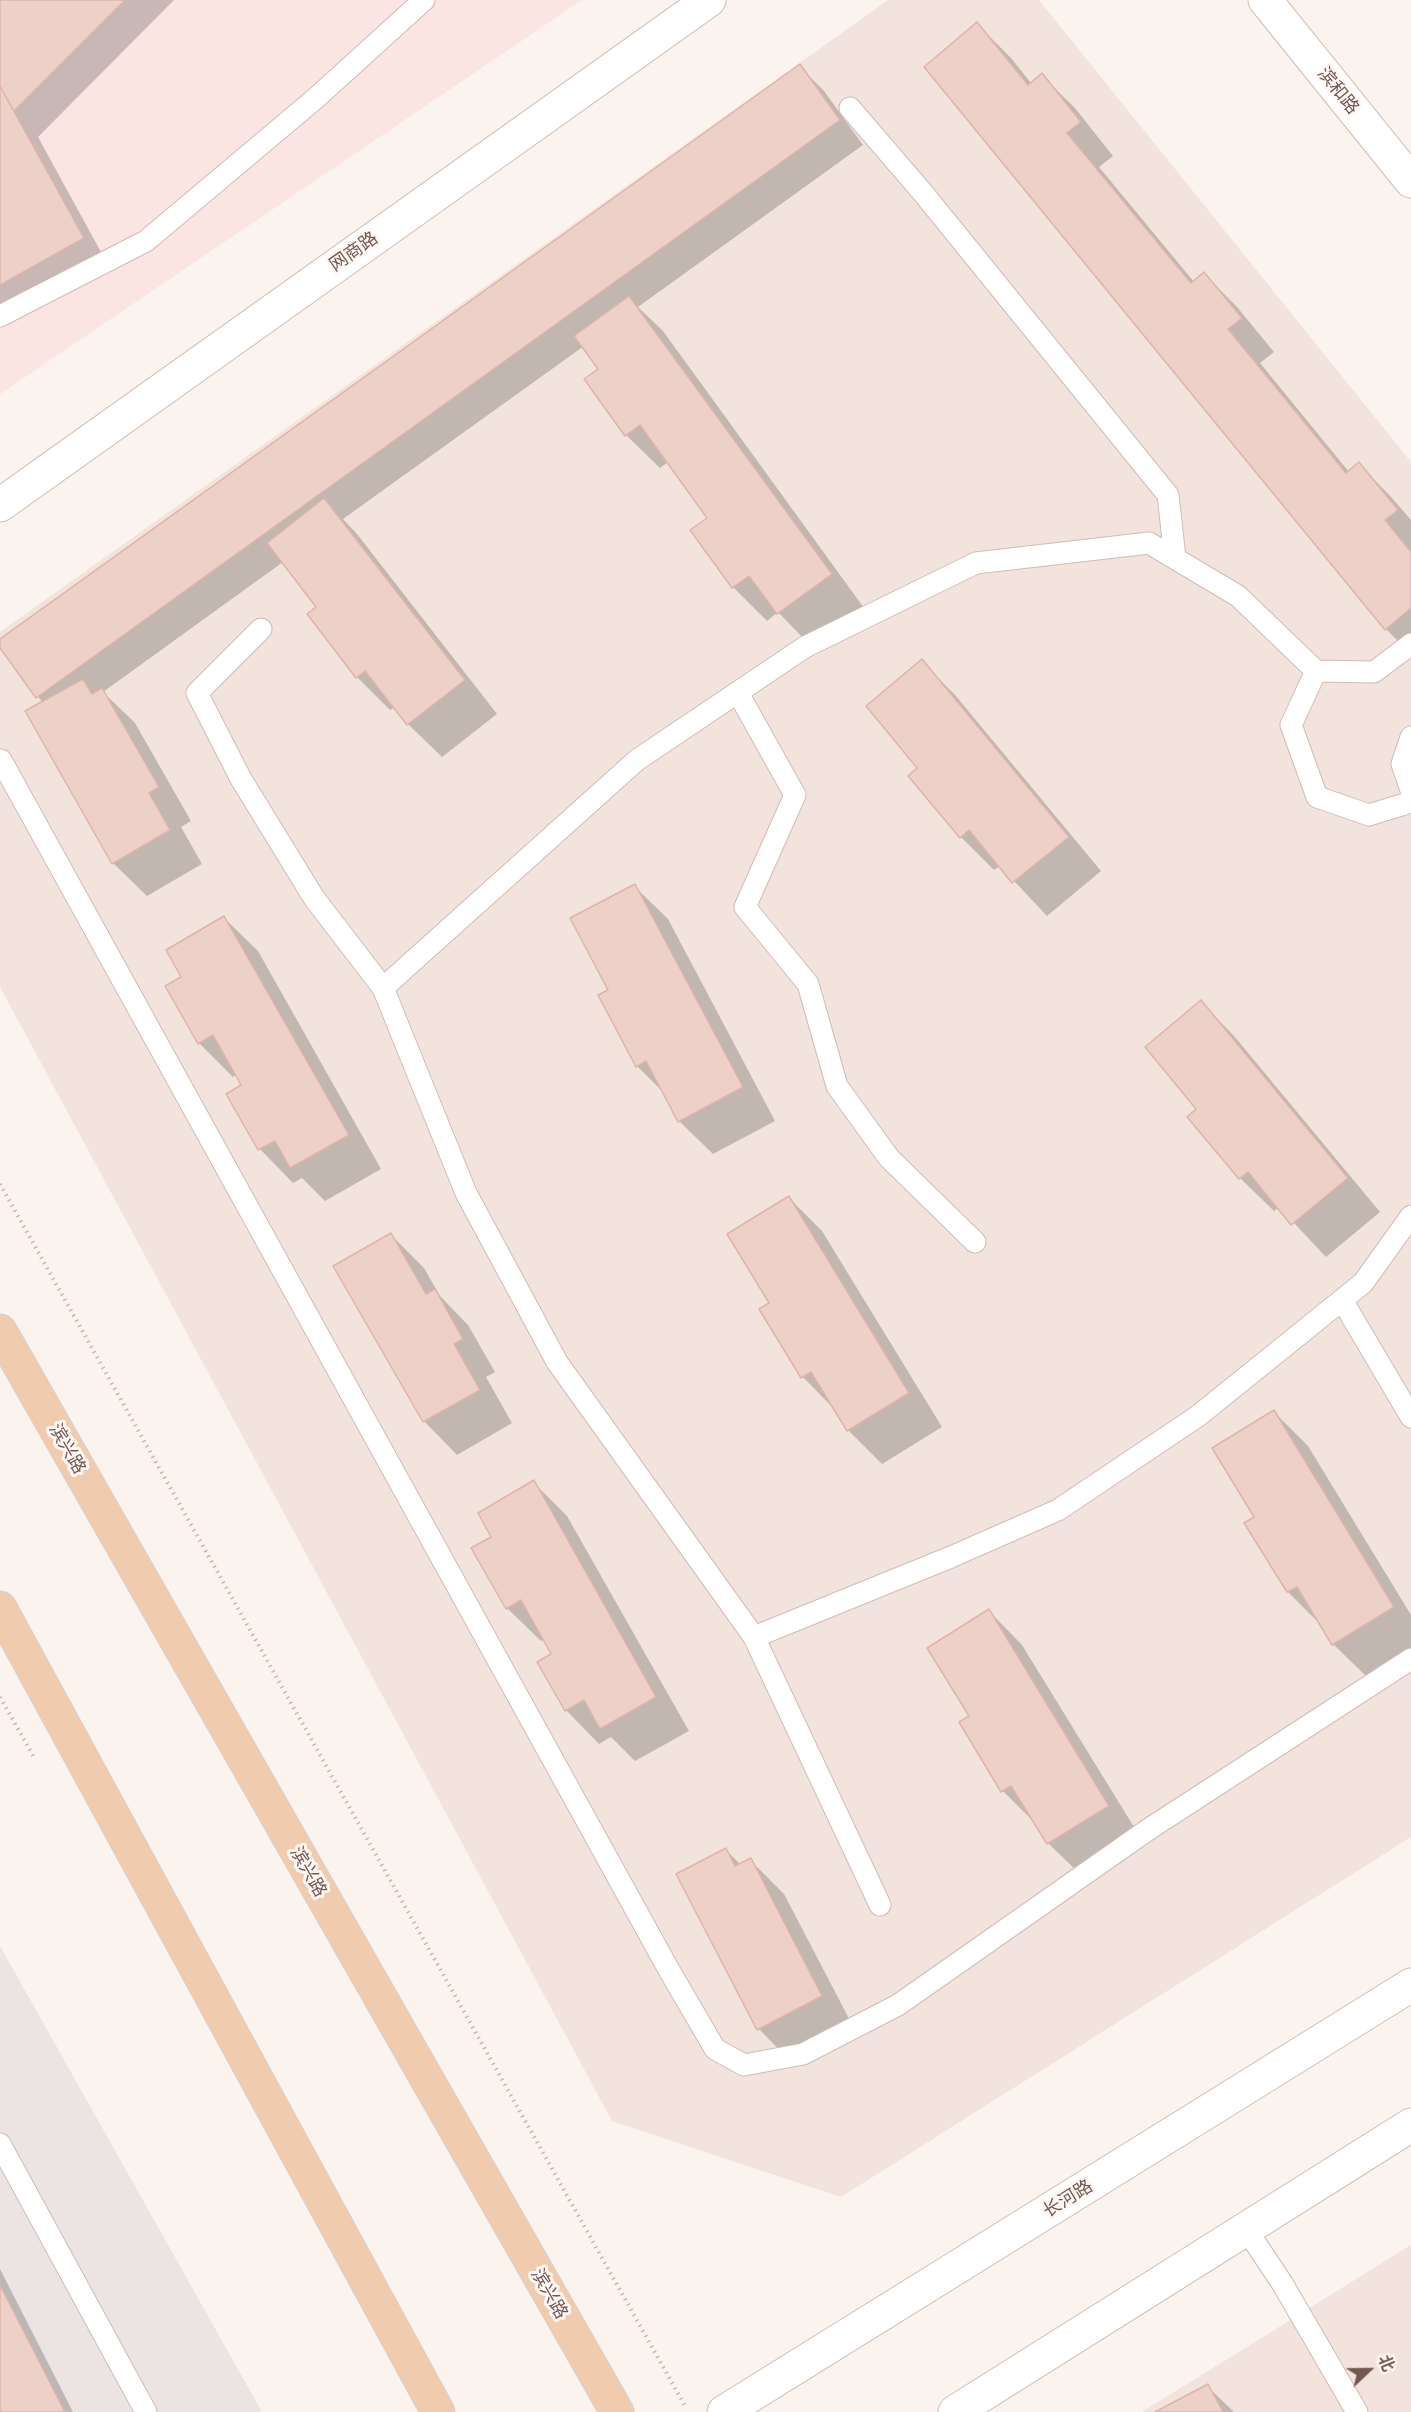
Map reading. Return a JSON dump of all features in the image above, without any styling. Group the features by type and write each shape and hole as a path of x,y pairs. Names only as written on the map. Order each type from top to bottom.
{"main road":[{"name":"网商路","path":"0,505 709,0"},
{"name":"滨和路","path":"1265,0 1411,181"},
{"name":"滨兴路","path":"0,1331 617,2412"},
{"path":"0,1608 438,2412"},
{"name":"长河路","path":"724,2412 1411,1985"},
{"path":"955,2412 1411,2125"}],"lane":[{"path":"0,316 146,241 316,98 424,0"},
{"path":"850,108 923,194 1168,495 1175,558"},
{"path":"383,988 637,760 805,647 976,562 1149,543 1238,596 1316,671 1374,672 1411,644"},
{"path":"261,629 197,693 241,779 314,898 383,988 466,1193 557,1362 754,1637 880,1905"},
{"path":"1316,671 1291,725 1317,797 1369,815 1411,802"},
{"path":"738,693 795,795 745,907 808,984 837,1086 889,1158 975,1242"},
{"path":"1411,737 1402,764 1411,790"},
{"path":"1,760 669,1970 715,2049 744,2066 803,2054 898,2006 1149,1829 1411,1659"},
{"path":"754,1637 951,1557 1058,1510 1198,1416 1363,1283 1411,1216"},
{"path":"1342,1300 1411,1417"},
{"path":"0,2144 146,2412"},
{"path":"1246,2229 1282,2283 1357,2412"}],"path":[{"path":"0,1184 688,2412"}],"shaded area":[{"path":"0,0 582,0 0,394"},
{"path":"888,0 1039,0 1411,462 1411,1837 841,2197 612,2121 0,987 0,632"},
{"path":"0,1946 262,2412 0,2412"},
{"path":"1411,2245 1411,2412 1142,2412"}],"building":[{"path":"0,0 125,0 14,111 0,86"},
{"path":"977,22 1028,85 1042,73 1081,122 1067,133 1191,283 1204,272 1242,318 1228,329 1346,473 1359,462 1398,510 1385,520 1411,552 1411,608 1385,630 924,67"},
{"path":"800,64 840,120 36,698 0,648 0,639"},
{"path":"0,86 84,238 0,285"},
{"path":"629,296 832,574 777,614 749,576 732,588 690,530 707,518 640,425 625,436 584,379 598,369 574,336"},
{"path":"324,498 465,680 407,725 365,671 356,678 307,614 316,607 267,543"},
{"path":"922,659 1069,837 1012,883 969,830 960,838 908,776 917,768 866,706"},
{"path":"83,679 92,694 102,688 159,787 149,793 170,830 112,864 25,711"},
{"path":"635,884 743,1087 678,1122 646,1061 636,1067 598,995 608,990 570,918"},
{"path":"224,916 349,1135 290,1168 275,1141 258,1150 226,1094 241,1085 213,1035 198,1044 165,986 181,977 166,950"},
{"path":"1201,1000 1348,1178 1291,1225 1248,1172 1239,1179 1187,1117 1196,1109 1145,1047"},
{"path":"789,1196 909,1393 847,1431 811,1372 801,1378 759,1309 769,1303 727,1234"},
{"path":"391,1233 426,1294 435,1289 463,1339 454,1344 480,1390 423,1422 333,1266"},
{"path":"1274,1410 1394,1607 1332,1645 1297,1587 1287,1592 1244,1523 1254,1517 1212,1448"},
{"path":"534,1480 656,1697 600,1729 584,1700 565,1711 537,1662 551,1654 521,1600 506,1609 471,1548 491,1537 478,1513"},
{"path":"989,1609 1109,1806 1047,1844 1011,1786 1001,1792 959,1722 969,1716 927,1648"},
{"path":"726,1848 735,1866 751,1858 822,1996 757,2030 676,1874"},
{"path":"0,2285 65,2412 0,2412"},
{"path":"1208,2384 1223,2412 1155,2412"}]}
